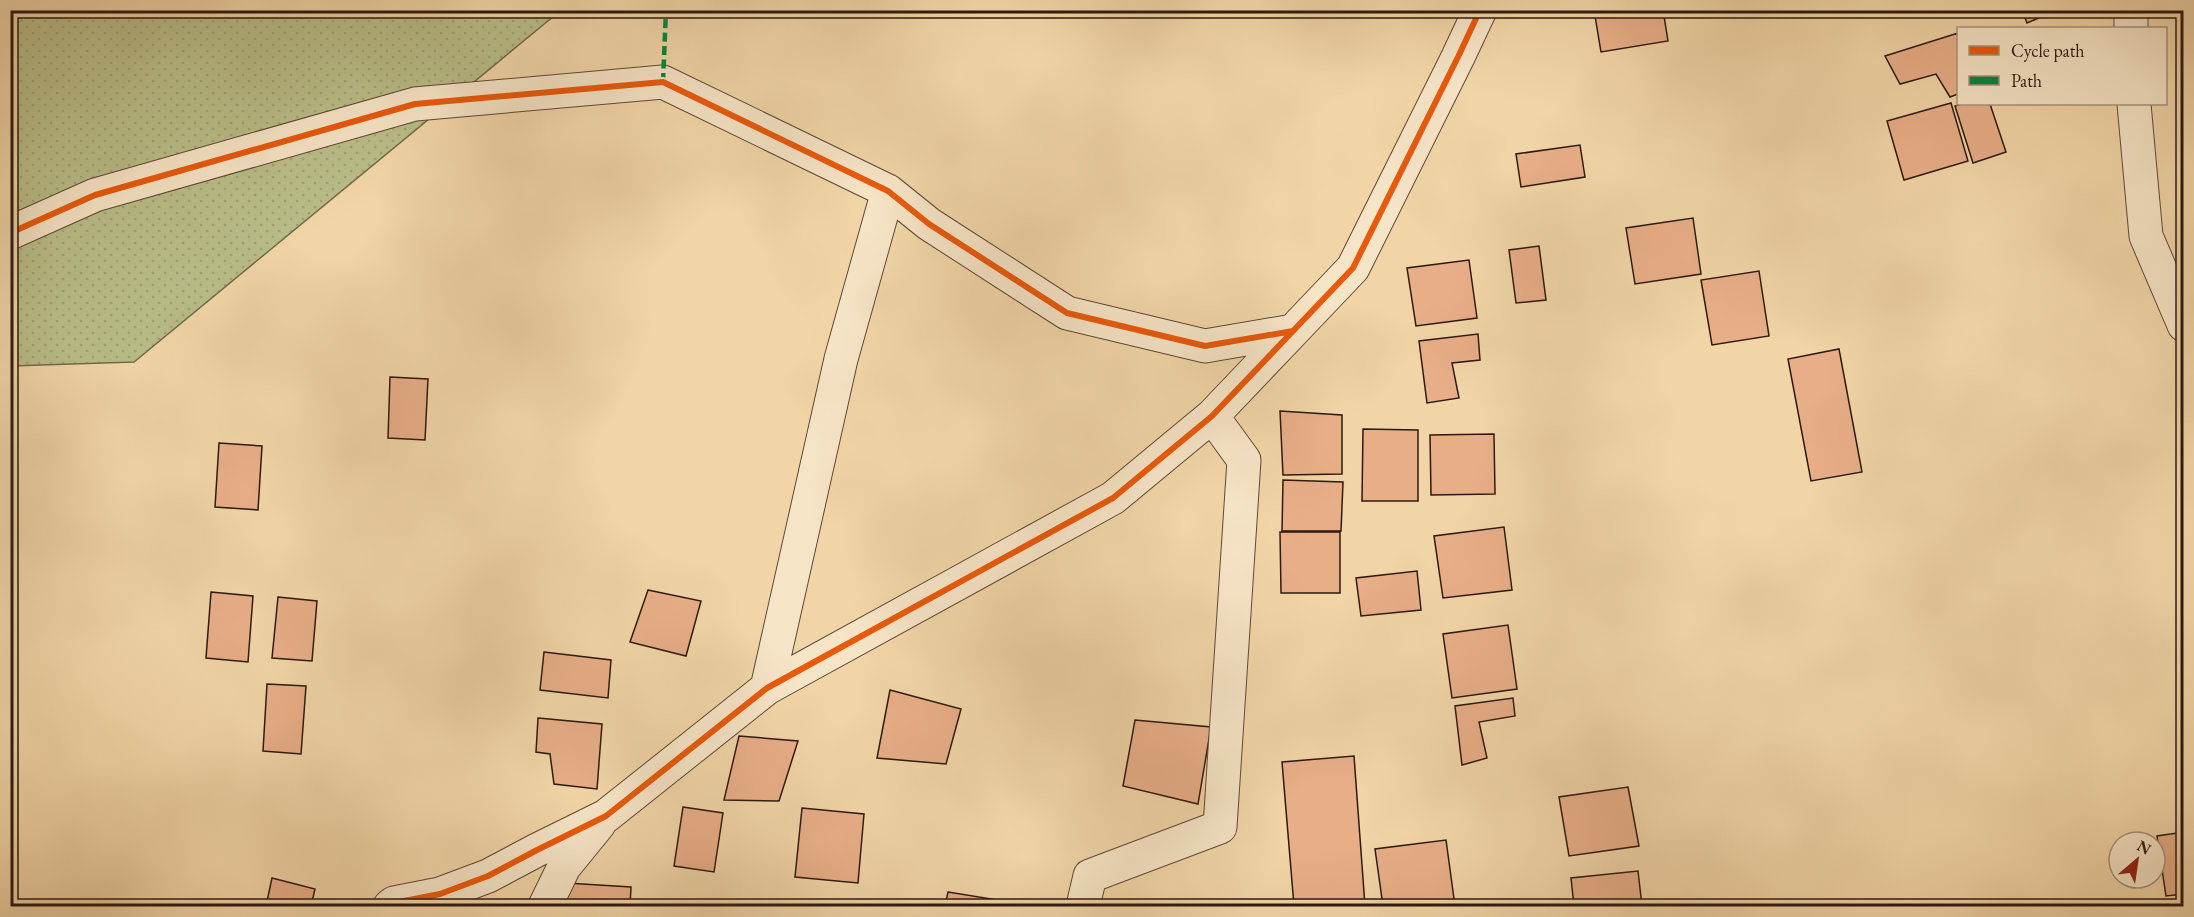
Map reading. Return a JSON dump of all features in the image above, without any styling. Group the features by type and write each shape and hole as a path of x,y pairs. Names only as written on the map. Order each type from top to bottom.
{"street":[{"path":"545,906 564,867 606,816 767,688 1113,498 1212,416 1353,268 1480,10"},
{"path":"2131,10 2131,27"},
{"path":"10,233 95,195 415,104 663,82 888,191 929,224 1067,313 1205,346 1293,331"},
{"path":"2134,105 2146,236 2184,325"},
{"path":"767,688 841,359 888,191"},
{"path":"1083,906 1090,876 1220,827 1244,460 1212,416"},
{"path":"390,906 394,903 440,894 488,876 537,849 606,816"}],"green space":[{"path":"10,11 560,11 134,362 11,366"}],"building":[{"path":"1594,10 1663,10 1668,41 1601,52"},
{"path":"2022,10 2057,10 2027,23"},
{"path":"1957,33 1957,94 1950,97 1936,74 1900,84 1885,56"},
{"path":"1951,103 1968,161 1904,180 1887,121"},
{"path":"1990,105 2006,152 1973,163 1955,106"},
{"path":"1580,145 1585,177 1521,187 1516,154"},
{"path":"1693,218 1701,274 1635,284 1626,228"},
{"path":"1539,246 1546,300 1516,303 1509,250"},
{"path":"1469,260 1477,318 1416,326 1407,268"},
{"path":"1759,271 1769,336 1712,345 1701,280"},
{"path":"1478,334 1480,360 1452,363 1459,398 1427,403 1419,341"},
{"path":"1839,349 1862,472 1811,481 1788,359"},
{"path":"390,377 428,379 425,440 388,438"},
{"path":"1280,411 1342,415 1342,474 1283,475"},
{"path":"1363,429 1418,430 1418,501 1362,501"},
{"path":"1494,434 1495,494 1431,495 1430,435"},
{"path":"219,443 262,446 258,510 215,507"},
{"path":"1283,480 1343,482 1341,531 1282,531"},
{"path":"1504,527 1512,590 1443,598 1434,536"},
{"path":"1280,532 1340,532 1340,593 1281,593"},
{"path":"1417,571 1421,610 1361,616 1356,578"},
{"path":"648,590 701,601 686,656 630,642"},
{"path":"211,592 253,596 248,662 206,658"},
{"path":"278,597 317,601 312,661 272,658"},
{"path":"1508,625 1517,689 1452,698 1443,634"},
{"path":"544,652 611,660 608,698 540,690"},
{"path":"267,684 306,686 301,754 263,751"},
{"path":"890,690 961,709 946,764 877,758"},
{"path":"1513,698 1515,716 1479,722 1487,758 1462,765 1455,706"},
{"path":"538,718 602,724 597,789 554,784 550,754 536,752"},
{"path":"1135,720 1211,727 1198,804 1123,786"},
{"path":"739,736 798,741 779,801 724,800"},
{"path":"1354,756 1365,906 1294,906 1282,762"},
{"path":"1628,787 1639,846 1569,856 1559,797"},
{"path":"683,807 723,813 714,872 674,866"},
{"path":"802,808 864,814 858,883 795,877"},
{"path":"2184,832 2184,894 2166,896 2167,835"},
{"path":"1446,840 1455,906 1383,906 1375,849"},
{"path":"1638,871 1642,906 1574,906 1571,878"},
{"path":"272,878 315,889 311,906 266,906"},
{"path":"566,883 631,887 630,906 565,906"},
{"path":"948,892 1004,901 1003,906 945,906"}],"marked path":[{"path":"663,82 666,10"}],"cycle path":[{"path":"10,233 95,195 415,104 663,82 888,191 929,224 1067,313 1205,346 1293,331 1353,268 1480,10"},
{"path":"390,906 394,903 440,894 488,876 606,816 767,688 1113,498 1212,416 1293,331"}]}
